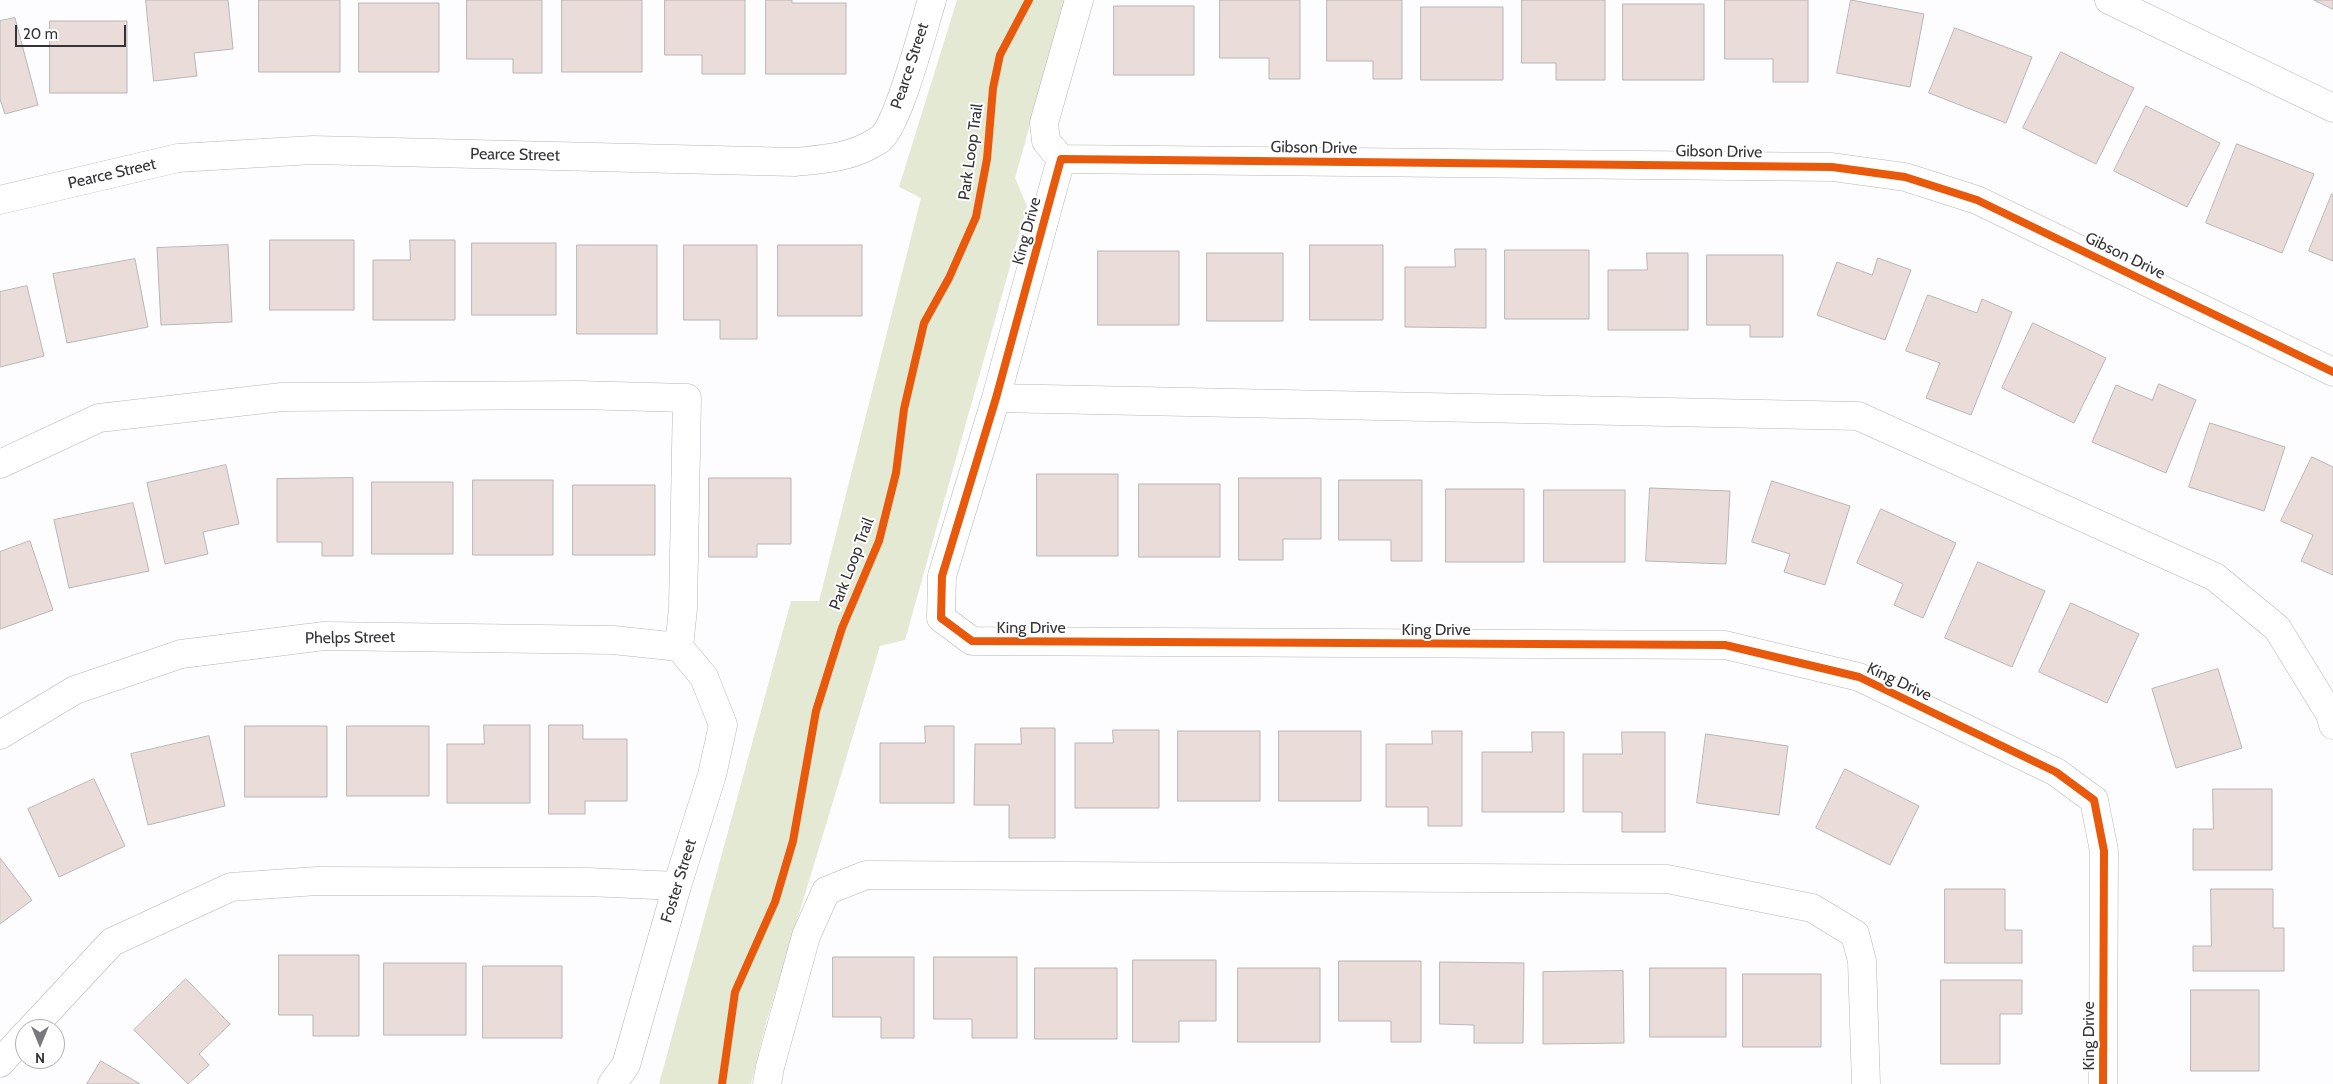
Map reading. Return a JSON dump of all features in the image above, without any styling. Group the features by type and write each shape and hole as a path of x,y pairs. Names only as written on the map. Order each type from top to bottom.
{"street":[{"name":"Pearce Street","path":"0,200 178,158 313,150 785,161 840,158 881,139 900,106 932,0"},
{"path":"1061,159 1046,141 1044,123 1079,0"},
{"path":"2109,0 2333,108"},
{"name":"Gibson Drive","path":"1061,159 1832,167 1905,177 1977,200 2333,372"},
{"name":"King Drive","path":"1061,159 996,398 942,576 941,618 972,641 1725,645 1859,677 2056,772 2094,800 2104,851 2103,1084"},
{"path":"0,464 100,418 282,397 578,395 687,398 683,608 679,647"},
{"path":"996,398 1858,416 2215,577 2277,628 2330,714 2333,725"},
{"name":"Phelps Street","path":"0,735 75,690 181,654 209,650 324,636 613,640 679,647"},
{"name":"Foster Street","path":"612,1084 626,1065 677,886 712,775 723,725 704,677 679,647"},
{"path":"767,1084 770,1066 806,936 826,891 866,875 1667,879 1812,908 1855,934 1862,961 1866,1084"},
{"path":"40,1019 112,942 231,887 317,881 588,882 677,886"},
{"path":"0,1063 15,1046"}],"green space":[{"path":"957,0 1065,0 1015,178 1027,206 905,640 880,646 766,1023 751,1084 659,1084 791,601 819,601 921,198 899,187"}],"building":[{"path":"146,0 228,0 233,49 194,53 197,76 154,81"},
{"path":"259,0 340,0 340,72 259,72"},
{"path":"467,0 542,0 542,73 513,73 513,59 467,59"},
{"path":"562,0 642,0 642,72 562,72"},
{"path":"665,0 745,0 745,74 702,74 702,55 665,55"},
{"path":"766,0 792,0 792,3 846,3 846,74 766,74"},
{"path":"1220,0 1300,0 1300,79 1269,79 1269,58 1220,58"},
{"path":"1327,0 1402,0 1402,79 1373,79 1373,61 1327,61"},
{"path":"1522,0 1605,0 1605,80 1556,80 1556,63 1522,63"},
{"path":"1725,0 1808,0 1808,82 1773,82 1773,59 1725,59"},
{"path":"1851,0 1924,14 1910,87 1837,73"},
{"path":"2314,0 2333,0 2333,9"},
{"path":"359,3 439,3 439,72 359,72"},
{"path":"1623,4 1704,4 1704,80 1623,80"},
{"path":"1114,6 1194,6 1194,75 1114,75"},
{"path":"1421,7 1503,7 1503,80 1421,80"},
{"path":"15,18 38,105 5,114 0,99 0,21"},
{"path":"50,21 127,21 127,93 50,93"},
{"path":"1955,28 2032,57 2006,123 1929,93"},
{"path":"2061,52 2134,88 2096,164 2023,128"},
{"path":"2146,106 2220,143 2187,207 2114,171"},
{"path":"2237,144 2314,174 2282,253 2206,223"},
{"path":"2333,194 2333,261 2309,251"},
{"path":"270,240 354,240 354,310 270,310"},
{"path":"410,240 455,240 455,320 373,320 373,260 410,260"},
{"path":"472,243 556,243 556,315 472,315"},
{"path":"228,245 232,322 161,325 157,248"},
{"path":"577,245 657,245 657,334 577,334"},
{"path":"684,245 757,245 757,339 720,339 720,320 684,320"},
{"path":"778,245 862,245 862,316 778,316"},
{"path":"1310,245 1383,245 1383,320 1310,320"},
{"path":"1455,249 1486,249 1486,328 1405,327 1405,267 1455,267"},
{"path":"1505,250 1589,250 1589,319 1505,319"},
{"path":"1098,251 1179,251 1179,325 1098,325"},
{"path":"1207,253 1283,253 1283,321 1207,321"},
{"path":"1647,253 1688,253 1688,330 1608,330 1608,270 1647,270"},
{"path":"1707,255 1783,255 1783,337 1750,337 1750,325 1707,325"},
{"path":"1878,258 1911,270 1885,340 1817,315 1837,262 1872,275"},
{"path":"135,259 148,327 67,343 53,274"},
{"path":"27,286 44,356 0,367 0,292"},
{"path":"1928,295 1977,313 1982,299 2012,312 1971,415 1926,398 1940,363 1906,351"},
{"path":"2033,323 2106,358 2074,423 2002,388"},
{"path":"2159,384 2196,400 2166,473 2092,442 2116,385 2152,400"},
{"path":"2210,423 2285,447 2264,511 2189,487"},
{"path":"2312,457 2333,467 2333,575 2301,561 2313,535 2281,521"},
{"path":"226,465 239,524 203,532 208,554 165,564 147,483"},
{"path":"1037,474 1118,474 1118,556 1037,556"},
{"path":"353,478 353,556 322,556 322,542 277,542 277,479"},
{"path":"709,478 791,478 791,544 757,544 757,557 709,557"},
{"path":"1239,478 1321,478 1321,539 1283,539 1283,560 1239,560"},
{"path":"473,480 553,480 553,555 473,555"},
{"path":"1339,480 1422,480 1422,561 1391,561 1391,540 1339,540"},
{"path":"1772,481 1850,506 1825,585 1784,572 1790,554 1752,542"},
{"path":"372,482 453,482 453,554 372,554"},
{"path":"1139,484 1220,484 1220,557 1139,557"},
{"path":"573,485 655,485 655,555 573,555"},
{"path":"1650,488 1730,491 1726,564 1646,561"},
{"path":"1446,489 1524,489 1524,562 1446,562"},
{"path":"1544,490 1625,490 1625,562 1544,562"},
{"path":"133,503 149,571 69,588 54,520"},
{"path":"1881,509 1956,543 1923,618 1894,605 1903,584 1857,563"},
{"path":"30,541 53,610 0,629 0,552"},
{"path":"1978,562 2045,591 2012,667 1945,638"},
{"path":"2071,603 2139,634 2107,703 2039,672"},
{"path":"2218,669 2242,748 2176,768 2152,689"},
{"path":"484,725 530,725 530,803 447,803 447,744 484,744"},
{"path":"549,725 583,725 583,739 627,739 627,801 585,801 585,814 549,814"},
{"path":"245,726 327,726 327,797 245,797"},
{"path":"347,726 429,726 429,796 347,796"},
{"path":"925,726 954,726 954,803 880,803 880,743 925,743"},
{"path":"1021,728 1055,728 1055,838 1009,838 1009,805 974,805 975,744 1021,744"},
{"path":"1113,730 1159,730 1159,808 1075,808 1075,743 1113,743"},
{"path":"1178,731 1260,731 1260,801 1178,801"},
{"path":"1279,731 1361,731 1361,801 1279,801"},
{"path":"1432,731 1462,731 1462,826 1428,826 1428,807 1386,807 1386,744 1432,744"},
{"path":"1532,732 1564,732 1564,812 1482,812 1482,752 1532,752"},
{"path":"1622,732 1665,732 1665,832 1622,832 1622,812 1583,812 1583,754 1622,754"},
{"path":"1706,734 1788,746 1779,815 1697,803"},
{"path":"209,736 225,806 148,825 131,754"},
{"path":"1845,769 1919,806 1890,865 1816,828"},
{"path":"94,779 125,846 59,877 28,809"},
{"path":"2213,789 2272,789 2272,870 2193,870 2193,829 2213,829"},
{"path":"0,858 32,900 0,924"},
{"path":"1945,889 2005,889 2005,930 2022,930 2022,963 1945,963"},
{"path":"2211,889 2273,889 2273,928 2284,928 2284,971 2193,971 2193,946 2211,946"},
{"path":"279,955 359,955 359,1036 313,1036 313,1015 279,1015"},
{"path":"833,957 914,957 914,1038 881,1038 881,1017 833,1017"},
{"path":"934,957 1017,957 1017,1038 972,1038 972,1019 934,1019"},
{"path":"1133,960 1216,960 1216,1021 1179,1021 1179,1042 1133,1042"},
{"path":"1339,961 1421,961 1421,1042 1391,1042 1391,1021 1339,1021"},
{"path":"1440,962 1524,963 1523,1043 1474,1043 1474,1025 1440,1024"},
{"path":"384,963 466,963 466,1035 384,1035"},
{"path":"483,966 562,966 562,1038 483,1038"},
{"path":"1035,968 1117,968 1117,1039 1035,1039"},
{"path":"1238,968 1320,968 1320,1042 1238,1042"},
{"path":"1650,968 1726,968 1726,1037 1650,1037"},
{"path":"1623,971 1624,1043 1543,1044 1543,972"},
{"path":"1743,974 1821,974 1821,1047 1743,1047"},
{"path":"186,979 230,1024 199,1054 209,1065 188,1084 134,1030"},
{"path":"1941,980 2022,980 2022,1014 2000,1014 2000,1064 1941,1064"},
{"path":"2191,990 2259,990 2259,1071 2191,1071"},
{"path":"101,1061 140,1084 87,1084"}],"cycle path":[{"name":"Park Loop Trail","path":"722,1084 735,992 775,902 793,841 816,711 842,628 879,541 896,473 904,409 924,323 949,278 976,217 987,159 993,88 1000,55 1029,0"},
{"path":"2103,1084 2104,851 2094,800 2056,772 1859,677 1725,645 972,641 941,618 942,576 996,398 1061,159 1832,167 1905,177 1977,200 2333,372"}]}
